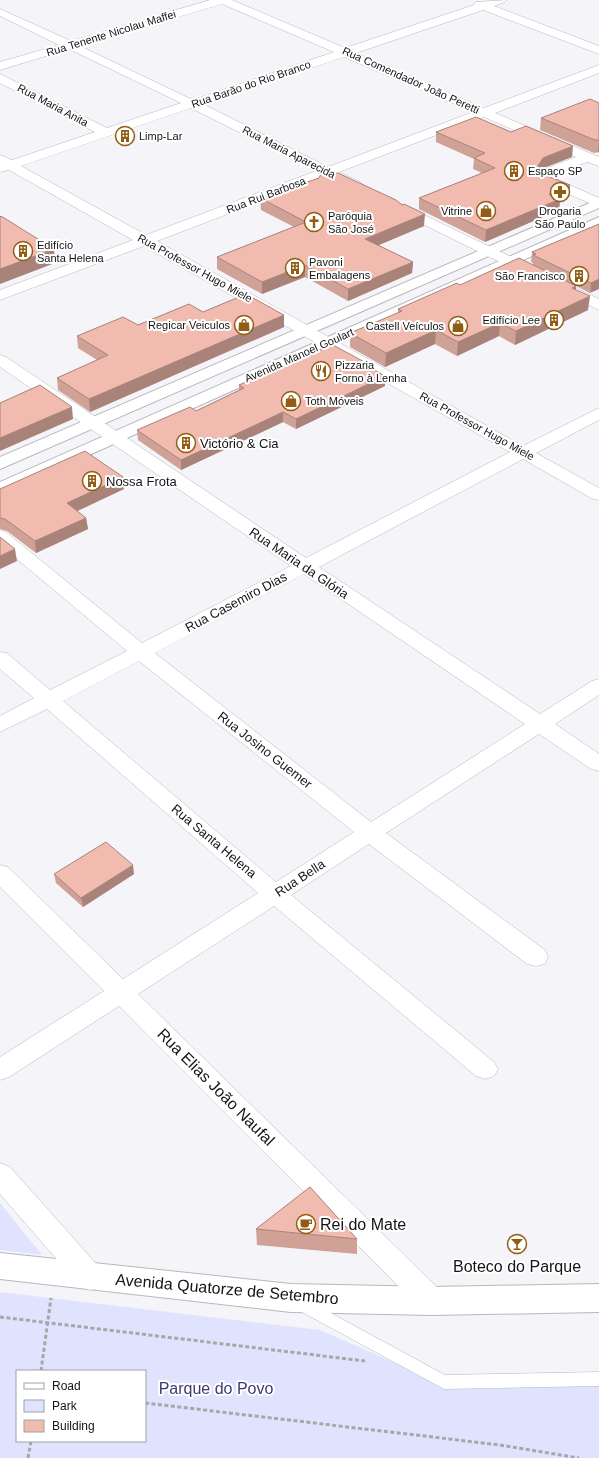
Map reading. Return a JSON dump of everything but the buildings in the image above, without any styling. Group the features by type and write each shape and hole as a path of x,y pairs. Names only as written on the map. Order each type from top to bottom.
{"main road":[{"name":"Avenida Manoel Goulart","path":"0,464 599,203"},
{"name":"Avenida Manoel Goulart","path":"0,489 599,221"},
{"name":"Avenida Quatorze de Setembro","path":"0,1266 291,1298 432,1301 599,1298"}],"street":[{"name":"Rua Tenente Nicolau Maffei","path":"0,66 222,0"},
{"name":"Rua Comendador João Peretti","path":"222,0 593,159"},
{"path":"467,0 599,50"},
{"name":"Rua Barão do Rio Branco","path":"3,164 106,133 501,0"},
{"name":"Rua Maria Aparecida","path":"0,12 192,104 368,192"},
{"name":"Rua Rui Barbosa","path":"0,295 599,69"},
{"name":"Rua Maria Anita","path":"0,78 106,133"},
{"path":"593,159 547,173 547,180 599,203"},
{"name":"Rua Professor Hugo Miele","path":"3,164 145,240 599,495"},
{"path":"389,202 599,305"},
{"name":"Rua Maria da Glória","path":"0,360 539,725 599,764"},
{"name":"Rua Casemiro Dias","path":"0,725 599,412"},
{"name":"Rua Josino Guemer","path":"0,536 141,652 370,833 536,957"},
{"name":"Rua Santa Helena","path":"0,658 275,894 485,1069"},
{"name":"Rua Bella","path":"0,1070 599,686"},
{"name":"Rua Elias João Naufal","path":"0,873 432,1301"},
{"path":"0,1175 90,1277"}],"lane":[{"path":"291,1298 444,1382 599,1379"}],"path":[{"path":"41,1370 52,1298"},
{"path":"0,1317 374,1362"},
{"path":"146,1402 500,1445 579,1458"},
{"path":"28,1458 30,1442"}],"green space":[{"path":"0,1203 42,1255 0,1250"},
{"name":"Parque do Povo","path":"0,1292 320,1330 448,1386 599,1386 599,1458 0,1458"}],"place":[{"name":"Limp-Lar","path":"125,136"},
{"name":"Espaço SP","path":"514,171"},
{"name":"Drogaria São Paulo","path":"560,192"},
{"name":"Vitrine","path":"486,211"},
{"name":"Paróquia São José","path":"314,222"},
{"name":"Edifício Santa Helena","path":"23,251"},
{"name":"Pavoni Embalagens","path":"295,268"},
{"name":"São Francisco","path":"579,276"},
{"name":"Edifício Lee","path":"554,320"},
{"name":"Regicar Veiculos","path":"244,325"},
{"name":"Castell Veículos","path":"458,326"},
{"name":"Pizzaria Forno à Lenha","path":"321,371"},
{"name":"Toth Móveis","path":"291,401"},
{"name":"Victório & Cia","path":"186,443"},
{"name":"Nossa Frota","path":"92,481"},
{"name":"Rei do Mate","path":"306,1224"},
{"name":"Boteco do Parque","path":"517,1244"}]}
